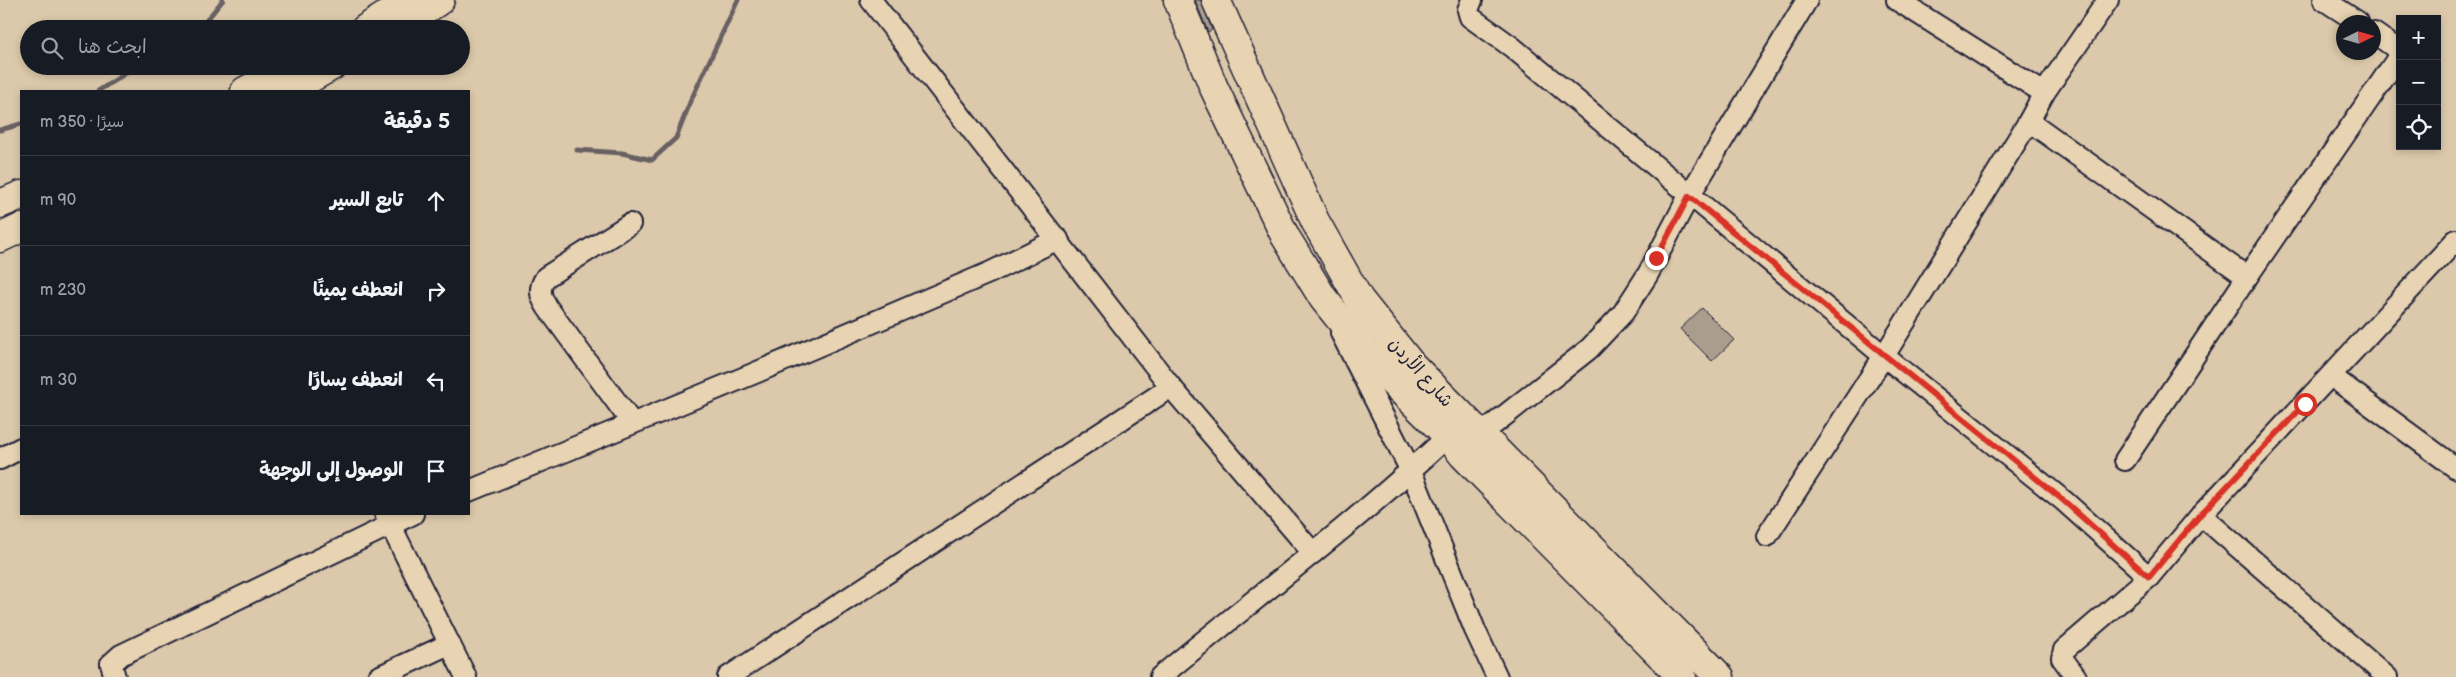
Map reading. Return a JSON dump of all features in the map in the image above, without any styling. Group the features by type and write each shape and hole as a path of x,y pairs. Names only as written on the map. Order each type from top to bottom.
{"main road":[{"path":"379,20 410,0"},
{"path":"411,20 440,0"},
{"name":"شارع الأردن","path":"1178,0 1214,88 1285,236 1323,298 1383,373 1448,436 1463,455 1682,677"},
{"name":"شارع الأردن","path":"1216,0 1315,221 1346,280 1372,316 1411,364 1720,677"},
{"path":"247,90 276,75"},
{"path":"290,90 316,75"},
{"path":"0,204 20,195"},
{"path":"1285,236 1315,221"},
{"path":"0,238 20,228"}],"street":[{"path":"870,0 1171,386 1313,553"},
{"path":"1472,0 1468,10 1470,16 1512,47 1689,196 2064,501 2149,577"},
{"path":"1480,435 1589,350 1623,313 1648,274 1689,196 1807,0"},
{"path":"1897,0 2044,92"},
{"path":"1768,536 1884,356 2030,121 2044,92 2108,0"},
{"path":"2324,0 2347,15"},
{"path":"2125,460 2247,277 2397,59 2397,49 2381,38"},
{"path":"2030,121 2247,277"},
{"path":"630,224 546,278 540,286 541,296 547,307 632,423"},
{"path":"470,491 991,272 1058,239"},
{"path":"2076,677 2062,658 2064,650 2149,577 2200,515 2456,240"},
{"path":"1323,298 1411,471 1475,630 1497,677"},
{"path":"2331,376 2456,468"},
{"path":"728,677 1171,386"},
{"path":"1160,677 1411,471 1448,436"},
{"path":"0,459 20,449"},
{"path":"115,677 111,664 121,655 388,518 407,515"},
{"path":"2200,515 2388,677"},
{"path":"388,518 466,677"},
{"path":"378,677 449,644"}],"building":[{"path":"1195,0 1201,0 1212,30 1208,32"},
{"path":"1702,308 1734,340 1712,361 1680,329"}],"waterway":[{"path":"207,20 223,0"},
{"path":"577,150 622,153 652,160 676,138 691,100 738,0"},
{"path":"100,90 123,75"},
{"path":"0,130 20,124"}],"route":[{"path":"1656,258 1689,196 2064,501 2149,577 2200,515 2305,404"}]}
